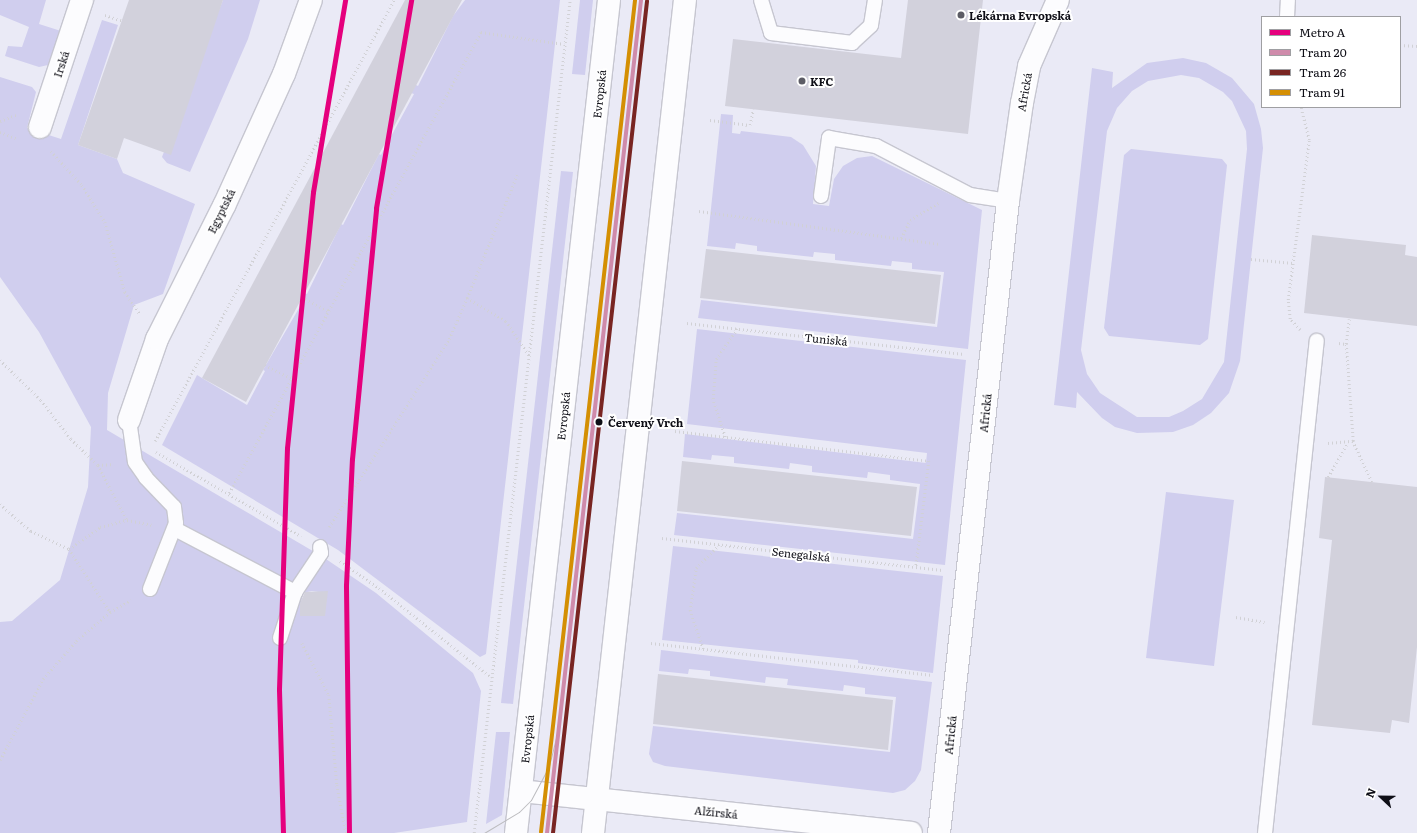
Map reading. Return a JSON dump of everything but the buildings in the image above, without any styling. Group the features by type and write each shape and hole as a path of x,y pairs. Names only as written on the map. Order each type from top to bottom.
{"street":[{"name":"Irská","path":"40,127 82,0"},
{"name":"Egyptská","path":"129,420 157,339 224,206 284,74 311,0"},
{"name":"Evropská","path":"516,833 609,0"},
{"path":"592,833 685,0"},
{"name":"Africká","path":"939,833 1008,201 1029,66 1058,0"},
{"name":"Alžírská","path":"521,791 911,833"}],"lane":[{"path":"761,0 771,33 852,43 871,25 875,0"},
{"path":"1287,16 1288,0"},
{"path":"821,196 828,138 876,146 970,195 1008,201"},
{"path":"1264,833 1317,341"},
{"path":"129,420 136,462 146,478 174,507 175,529 150,589"},
{"path":"175,529 295,592"},
{"path":"280,638 295,592 321,553 320,547"}],"path":[{"path":"136,462 150,449 394,0"},
{"path":"474,833 570,0"},
{"path":"100,14 122,21"},
{"path":"229,493 481,32 564,44"},
{"path":"1401,45 1417,46"},
{"path":"1301,108 1309,140 1288,300 1290,319 1304,336 1317,341"},
{"path":"710,120 750,125 752,110"},
{"path":"0,132 20,139"},
{"path":"46,149 53,152 82,185 105,222 125,292 157,339"},
{"path":"325,533 449,339 517,175"},
{"path":"901,238 910,220 961,190"},
{"path":"699,211 941,244"},
{"path":"1251,259 1293,264"},
{"path":"302,297 328,311"},
{"path":"467,298 506,321 529,355"},
{"path":"1349,319 1346,344 1353,441 1372,482"},
{"name":"Tuniská","path":"687,323 966,354"},
{"path":"725,437 713,399 716,359 737,329"},
{"path":"0,360 41,400 71,439 98,465 127,520"},
{"path":"265,365 291,378"},
{"path":"675,431 929,461 916,567"},
{"path":"1328,477 1348,441"},
{"path":"1306,445 1353,441"},
{"path":"0,504 31,531 68,549 110,612"},
{"path":"68,549 100,528 127,520 175,529"},
{"name":"Senegalská","path":"662,538 940,569"},
{"path":"703,649 690,611 696,568 720,544"},
{"path":"0,760 43,680 76,641 110,612 150,589"},
{"path":"287,616 329,695 337,785 346,833"},
{"path":"1236,617 1286,625"},
{"path":"650,643 930,675"}],"shaded area":[{"path":"0,0 46,0 39,24 61,31 48,65 39,67 5,56 8,46 22,47 29,27 0,15"},
{"path":"223,0 260,0 248,39 190,172 167,163 162,157"},
{"path":"465,0 560,0 486,654 480,657 338,550 162,445 197,375 247,405 265,371 263,370 302,303 300,301 304,293 307,294 341,224 343,225 379,154 381,155 414,94 411,93 416,85 418,86 453,16"},
{"path":"580,0 593,0 585,75 572,74"},
{"path":"102,20 118,25 78,145 117,159 123,173 195,204 163,294 134,305 108,393 107,430 323,557 376,593 473,673 481,691 467,822 394,833 0,833 0,622 12,621 60,580 88,487 91,427 39,332 0,277 0,77 32,87 36,92 27,128 61,139","holes":["312,591 326,593 324,616 301,616 302,593"]},
{"path":"1183,58 1206,63 1232,78 1254,104 1261,129 1263,148 1240,361 1229,393 1211,413 1193,425 1173,432 1137,433 1115,427 1102,418 1077,392 1076,408 1054,405 1092,68 1113,72 1112,88 1147,63","holes":["1181,75 1199,78 1223,92 1232,101 1246,131 1247,149 1224,362 1202,399 1183,411 1169,417 1137,417 1100,393 1087,374 1081,350 1107,131 1117,108 1132,91 1148,81"]},
{"path":"721,114 733,115 732,133 740,134 741,131 791,137 803,145 816,166 813,204 829,206 834,179 843,166 857,158 872,156 982,210 968,349 698,318 701,300 937,327 944,272 912,269 912,263 892,261 891,266 835,260 835,254 814,252 813,257 757,251 757,246 736,243 735,249 707,246"},
{"path":"1131,149 1222,159 1227,165 1208,339 1200,345 1109,336 1104,328 1124,155"},
{"path":"561,171 573,172 513,704 501,703"},
{"path":"697,329 966,360 945,565 674,535 677,513 913,539 920,484 890,480 890,475 868,472 867,478 812,472 812,466 790,463 789,469 734,463 734,457 712,455 711,460 683,457 685,434 926,463 927,453 687,424"},
{"path":"1166,492 1234,500 1214,666 1146,658"},
{"path":"673,546 943,576 933,673 858,663 858,660 662,640"},
{"path":"661,650 932,682 921,770 915,781 905,790 893,793 665,766 653,762 649,754 653,726 890,752 896,697 865,694 865,688 844,685 843,691 787,685 788,679 766,677 765,683 710,676 710,671 689,669 688,674 659,671"},
{"path":"496,732 510,732 502,815 486,824"}],"tram line":[{"name":"91","path":"541,832 635,0"},
{"name":"20","path":"547,833 641,0"},
{"name":"26","path":"553,833 647,1"},
{"path":"484,833 519,812 531,800 549,766 558,731"}],"metro line":[{"name":"A","path":"283,833 279,689 287,448 313,192 345,0"},
{"name":"A","path":"349,833 346,585 352,459 376,208 411,0"}],"place":[{"name":"Lékárna Evropská","path":"961,15"},
{"name":"KFC","path":"802,81"},
{"name":"Červený Vrch","path":"599,422"}]}
